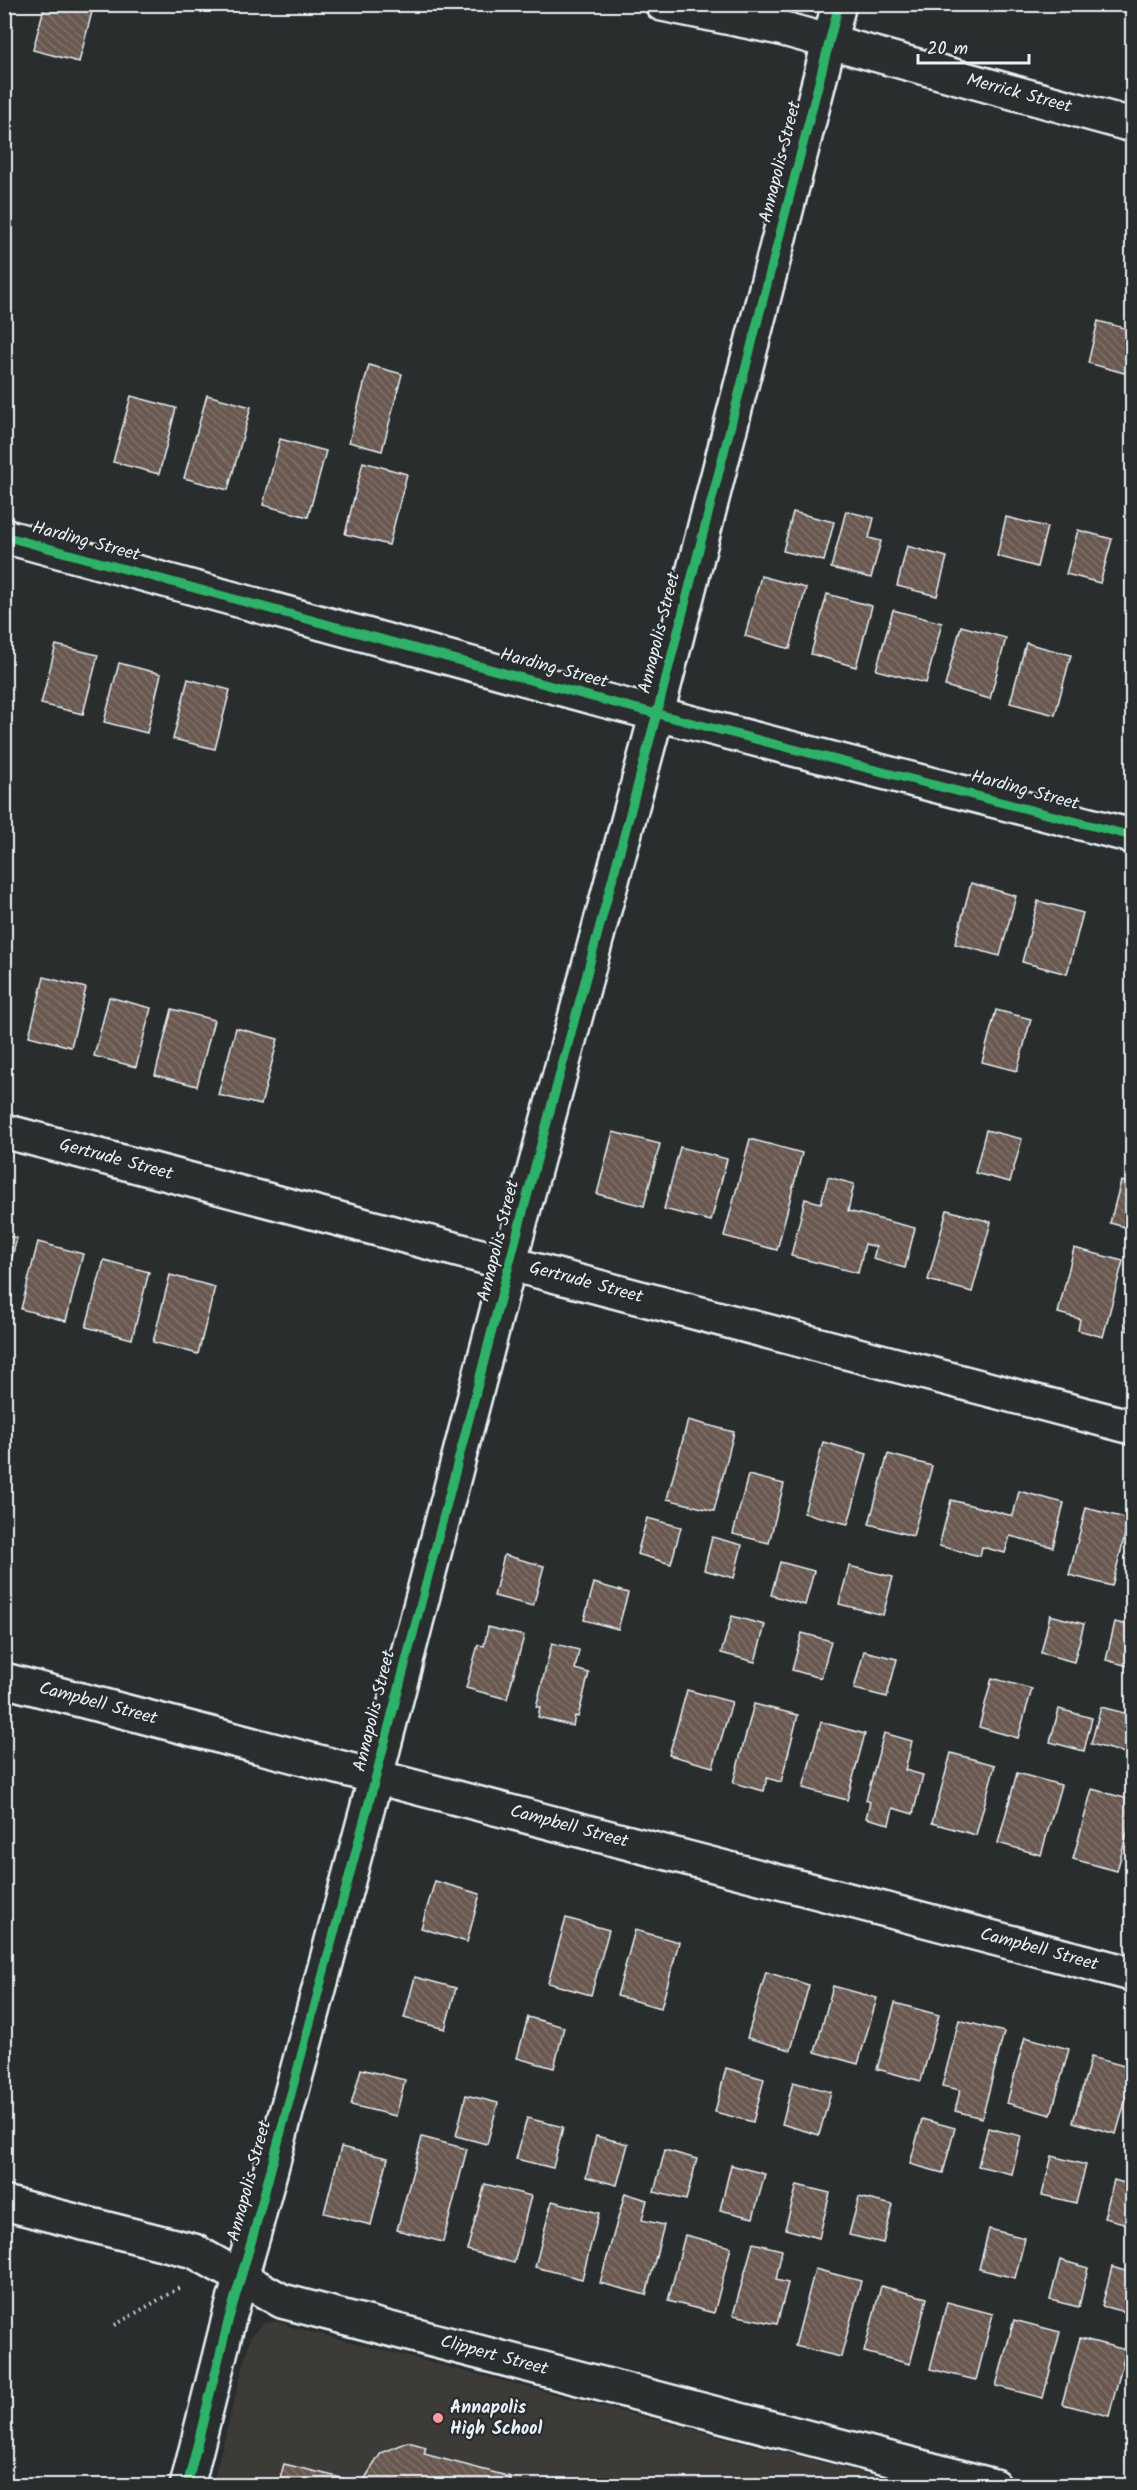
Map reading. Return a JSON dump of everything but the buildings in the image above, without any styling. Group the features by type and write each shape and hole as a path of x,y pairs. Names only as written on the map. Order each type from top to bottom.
{"street":[{"name":"Merrick Street","path":"662,4 780,28 1132,125"},
{"name":"Annapolis Street","path":"187,2486 657,713 839,4"},
{"name":"Harding Street","path":"4,536 603,700 1132,836"},
{"name":"Gertrude Street","path":"4,1131 1132,1427"},
{"name":"Campbell Street","path":"4,1680 1132,1974"},
{"name":"Clippert Street","path":"4,2203 194,2251 242,2276 282,2301 994,2486"}],"path":[{"path":"115,2325 181,2287"},
{"path":"807,2486 809,2480"}],"shaded area":[{"name":"Annapolis High School","path":"277,2321 292,2327 910,2485 212,2486 251,2336 264,2323"}],"cycle path":[{"path":"187,2486 229,2318 376,1776 521,1219 657,713 839,4"},
{"path":"4,536 603,700 1132,836"}],"place":[{"name":"Annapolis High School","path":"438,2418"}]}
